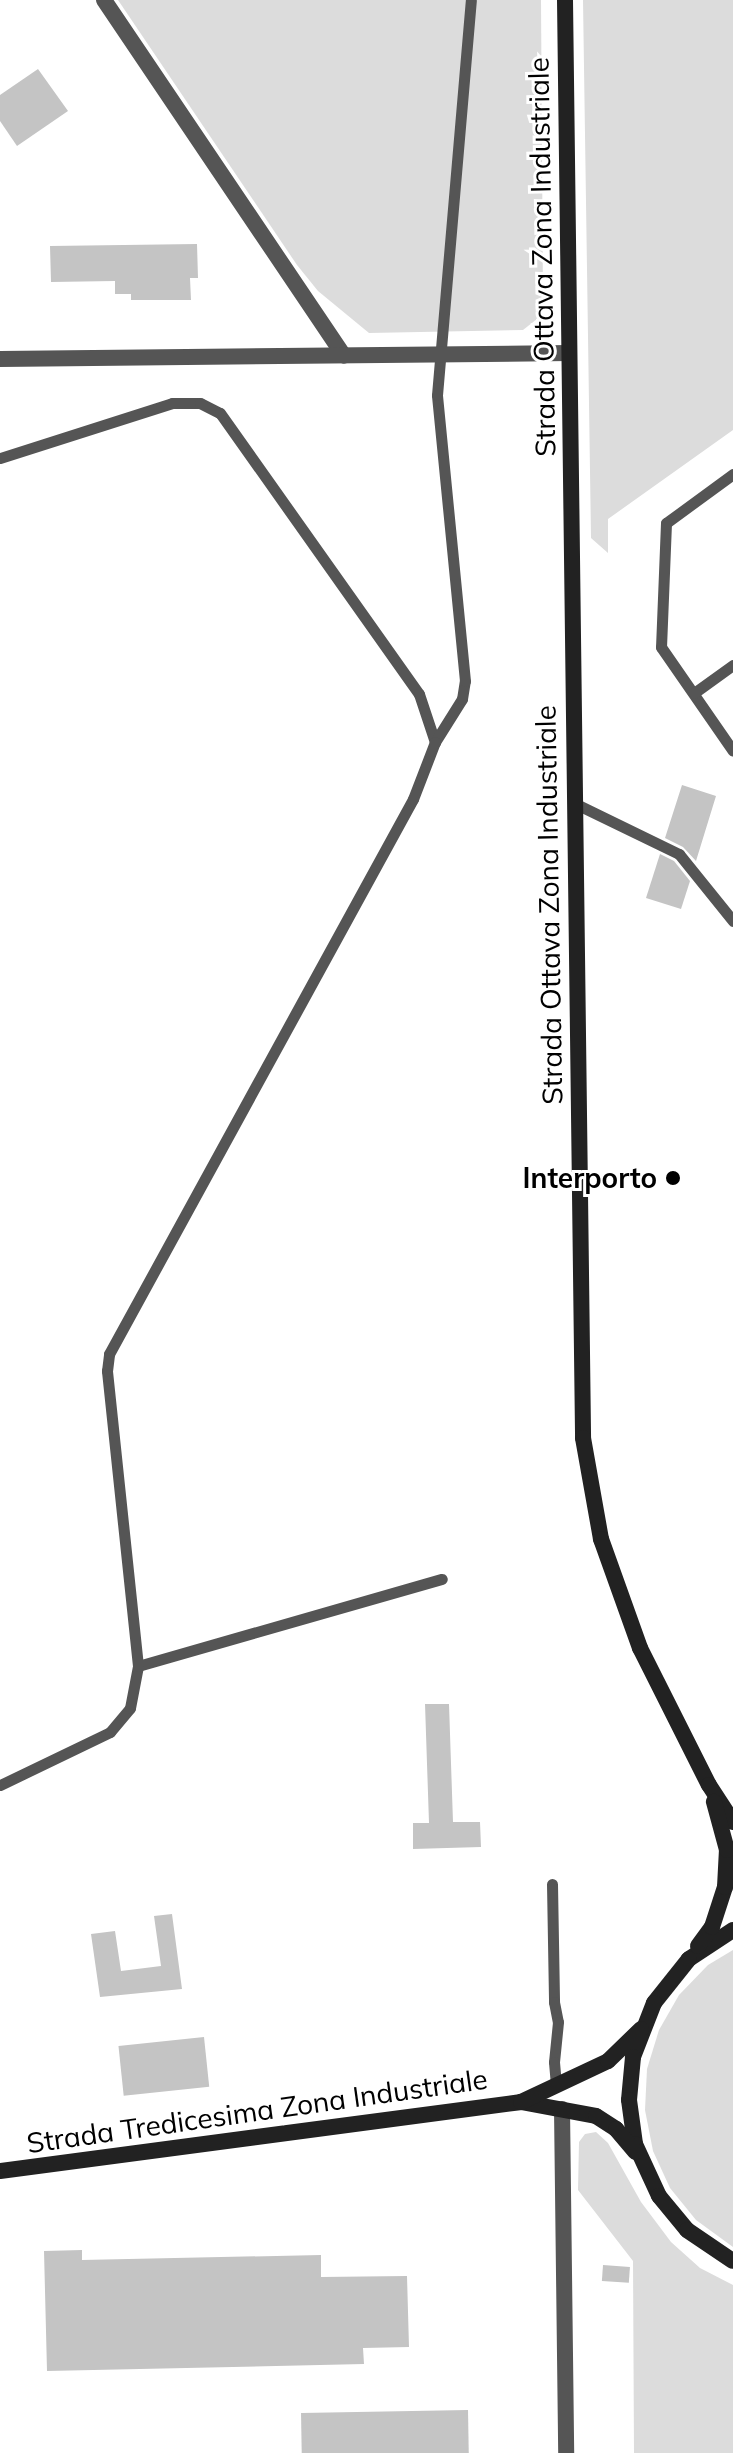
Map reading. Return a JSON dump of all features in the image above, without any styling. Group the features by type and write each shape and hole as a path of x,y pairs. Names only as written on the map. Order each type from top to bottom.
{"main road":[{"name":"Strada Ottava Zona Industriale","path":"565,0 583,1438 601,1539 630,1621 709,1785"},
{"path":"709,1785 733,1822"},
{"path":"709,1785 727,1850 725,1887 712,1927 661,1991 641,2029 630,2071 629,2100 640,2157 652,2184 676,2219 709,2248 733,2261"},
{"path":"689,1959 733,1930"},
{"path":"521,2102 608,2061 641,2029"},
{"path":"521,2102 596,2116 616,2129 640,2157"},
{"name":"Strada Tredicesima Zona Industriale","path":"0,2171 521,2102"}],"street":[{"path":"104,0 344,356"},
{"path":"0,359 569,353"},
{"path":"562,2109 566,2453"}],"lane":[{"path":"0,1785 110,1732 130,1708 138,1666 107,1371 109,1354 413,799 435,742 462,699 465,681 437,395 471,0"},
{"path":"0,458 172,403 200,403 220,413 419,694 435,742"},
{"path":"733,474 666,523 661,647 733,751"},
{"path":"694,693 733,665"},
{"path":"574,803 679,854 733,921"},
{"path":"138,1666 442,1579"},
{"path":"552,1884 554,2002 558,2022 554,2062 556,2086"}],"shaded area":[{"path":"118,0 541,0 543,303 537,319 523,330 369,333 318,291 297,265"},
{"path":"583,0 733,0 733,430 608,519 608,553 591,538"},
{"path":"733,1950 733,2247 696,2220 670,2188 653,2151 645,2110 647,2069 659,2030 679,1995 708,1965"},
{"path":"596,2132 608,2143 641,2202 671,2242 700,2268 733,2285 733,2453 634,2453 633,2261 578,2190 579,2142 585,2134"}],"building":[{"path":"38,69 68,111 17,146 0,121 0,95"},
{"path":"197,244 198,278 190,278 191,300 131,300 131,294 115,294 115,281 51,282 50,246"},
{"path":"682,785 716,796 696,861 683,847 665,838"},
{"path":"660,854 674,861 690,881 681,909 646,898"},
{"path":"425,1704 449,1704 453,1822 480,1822 481,1847 413,1849 413,1823 429,1823"},
{"path":"172,1914 182,1989 100,1997 91,1934 115,1931 121,1971 161,1966 154,1916"},
{"path":"204,2037 209,2087 124,2096 118,2046"},
{"path":"82,2250 82,2260 321,2255 321,2277 407,2276 409,2347 363,2348 364,2364 47,2371 44,2251"},
{"path":"603,2265 630,2267 629,2283 602,2281"},
{"path":"468,2410 469,2453 302,2453 301,2413"}],"place":[{"name":"Interporto","path":"673,1178"}]}
